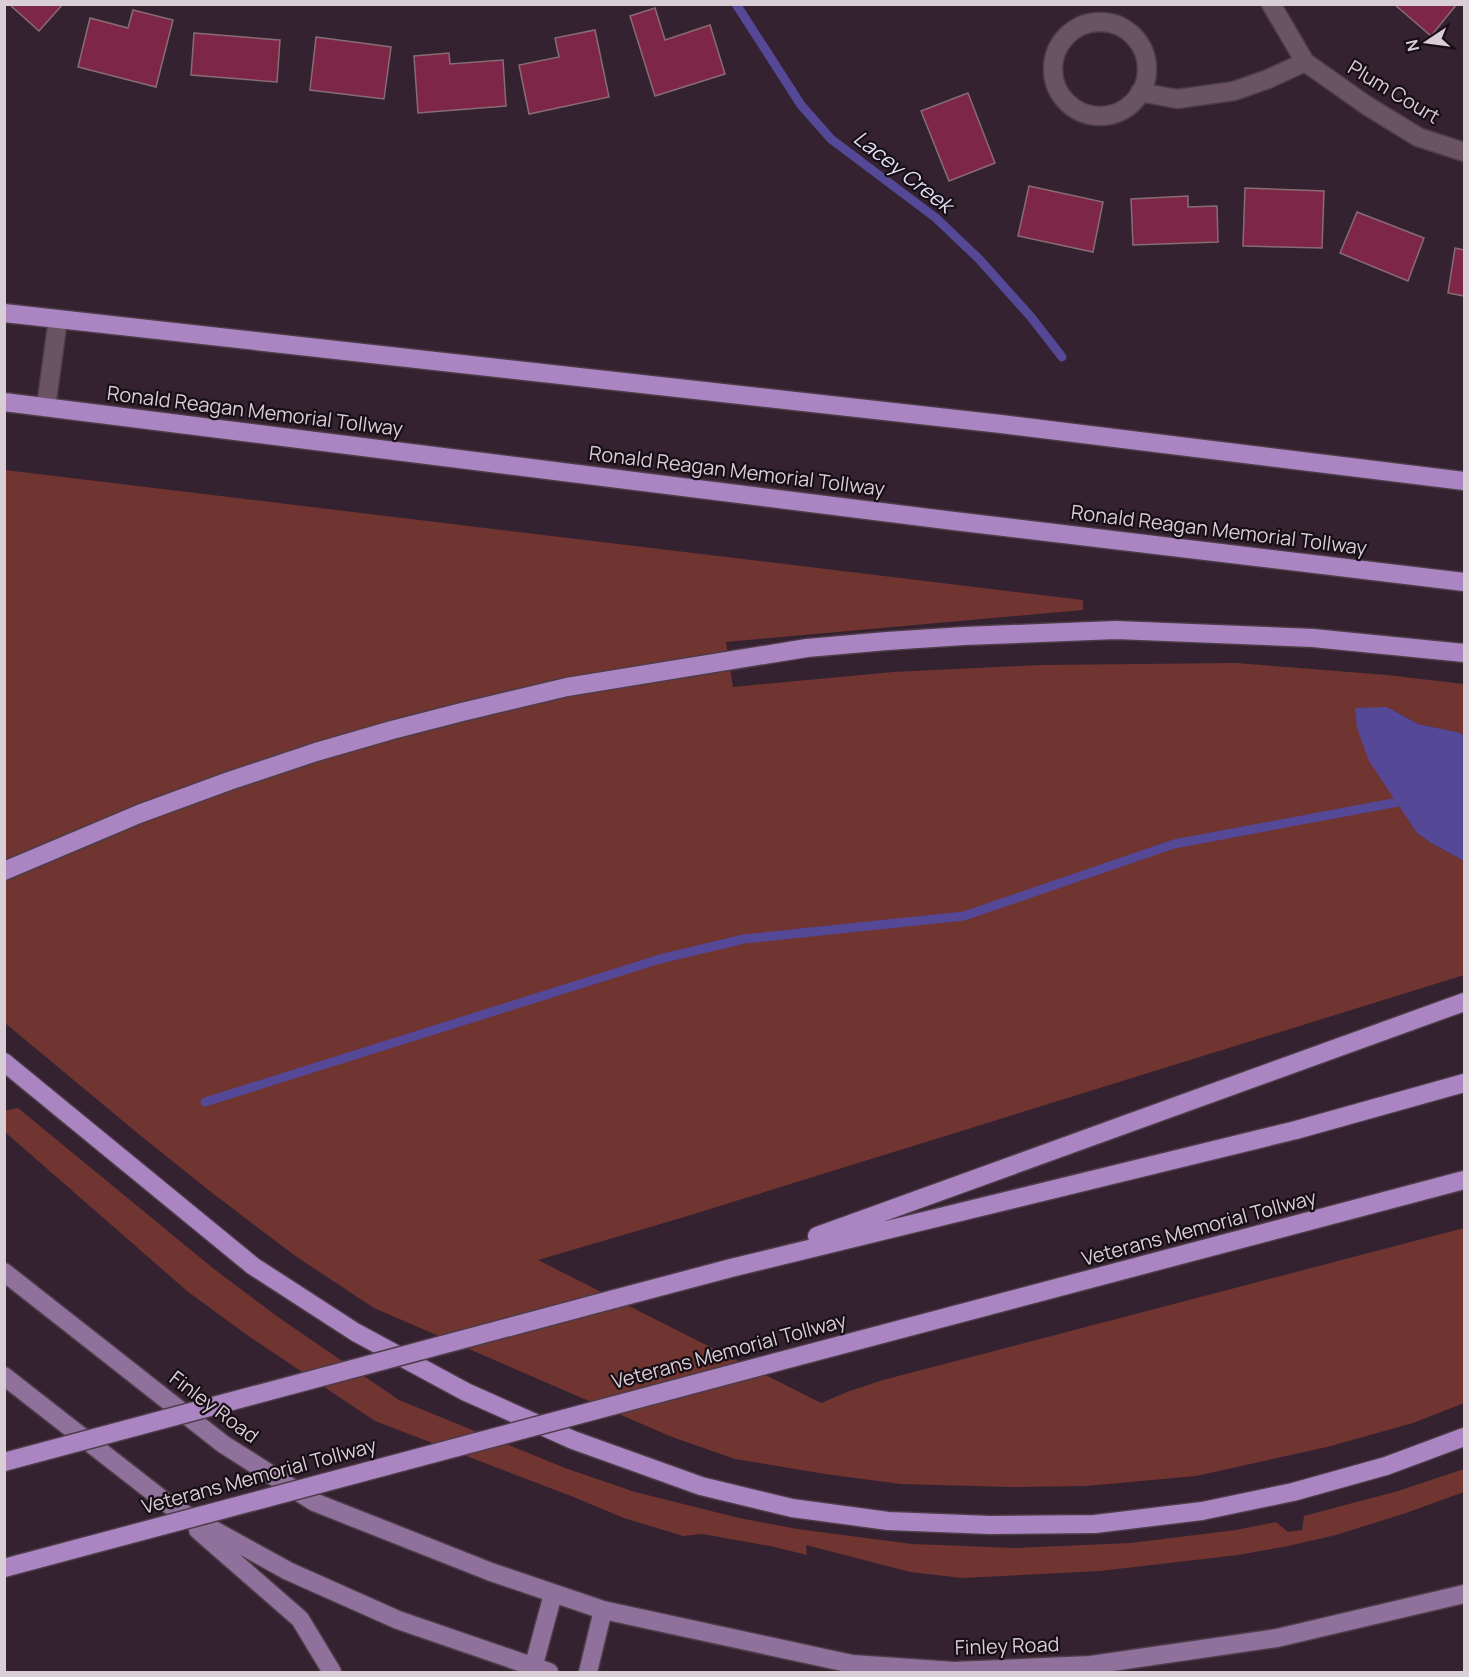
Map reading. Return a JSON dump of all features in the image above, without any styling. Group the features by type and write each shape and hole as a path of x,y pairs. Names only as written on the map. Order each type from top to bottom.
{"highway":[{"path":"4,313 989,423 1464,481"},
{"name":"Ronald Reagan Memorial Tollway","path":"4,402 977,524 1464,582"},
{"path":"4,871 139,814 327,748 567,687 807,648 887,640 1116,630 1313,638 1464,654"},
{"path":"731,1268 1464,1002"},
{"path":"4,1062 253,1266 355,1332 476,1397 573,1440 701,1486 792,1508 888,1521 990,1525 1095,1524 1202,1511 1293,1492 1386,1466 1464,1437"},
{"path":"4,1462 731,1268 1296,1130 1464,1083"},
{"name":"Veterans Memorial Tollway","path":"12,1566 1464,1180"}],"main road":[{"name":"Finley Road","path":"4,1272 223,1444 314,1502 471,1564 603,1610 852,1664 954,1671 1091,1665 1277,1638 1464,1594"},
{"path":"4,1376 172,1507 300,1619 332,1672"},
{"path":"172,1507 298,1576 398,1620 538,1671 553,1594"},
{"path":"588,1672 603,1610"}],"street":[{"name":"Plum Court","path":"1271,4 1305,62 1366,105 1418,137 1464,152"},
{"path":"1091,23 1114,25 1131,34 1139,43 1147,66 1145,81 1140,92 1131,104 1119,112 1105,116 1082,113 1072,107 1062,97 1054,76 1056,53 1063,40 1080,27 1091,23"},
{"path":"1140,92 1177,99 1234,91 1305,62"},
{"path":"46,407 58,319"}],"shaded area":[{"path":"5,470 1083,600 1083,610 726,642 733,687 893,672 1041,665 1236,663 1387,675 1464,684 1464,735 1418,724 1387,707 1394,797 1417,833 1464,861 1464,975 681,1218 538,1260 821,1403 883,1380 1464,1228 1464,1403 1413,1423 1327,1447 1196,1476 1086,1486 1010,1487 901,1484 735,1459 672,1437 374,1308 294,1255 211,1192 5,1023"},
{"path":"1387,707 1418,724 1464,735 1464,861 1417,833 1369,761 1357,728 1355,708"},
{"path":"18,1108 214,1269 278,1317 399,1400 565,1468 635,1492 739,1518 797,1529 912,1544 1016,1548 1130,1543 1236,1530 1276,1522 1288,1532 1302,1530 1304,1516 1398,1491 1464,1469 1464,1492 1336,1535 1288,1546 1238,1555 1100,1571 962,1578 910,1572 806,1545 807,1555 702,1534 683,1536 624,1518 375,1421 247,1335 187,1291 5,1132 4,1111"}],"building":[{"path":"9,4 63,4 39,31"},
{"path":"1394,4 1457,4 1431,36"},
{"path":"655,8 665,40 710,25 725,74 655,96 630,16"},
{"path":"133,10 173,20 156,87 78,67 90,18 128,28"},
{"path":"595,30 609,97 529,114 519,65 559,57 555,38"},
{"path":"194,33 280,40 277,82 191,75"},
{"path":"316,37 391,47 384,99 310,90"},
{"path":"449,53 450,64 503,60 506,106 418,113 414,56"},
{"path":"968,93 995,163 949,181 921,111"},
{"path":"1029,186 1103,202 1093,252 1018,236"},
{"path":"1245,188 1324,191 1322,248 1243,246"},
{"path":"1188,196 1188,207 1217,206 1218,242 1133,245 1131,199"},
{"path":"1357,212 1424,238 1408,281 1340,253"},
{"path":"1455,248 1464,250 1464,296 1448,293"}],"waterway":[{"name":"Lacey Creek","path":"736,4 801,105 831,139 936,218 979,259 1031,317 1062,357"},
{"path":"205,1102 660,959 744,939 964,916 1174,844 1409,800"}]}
